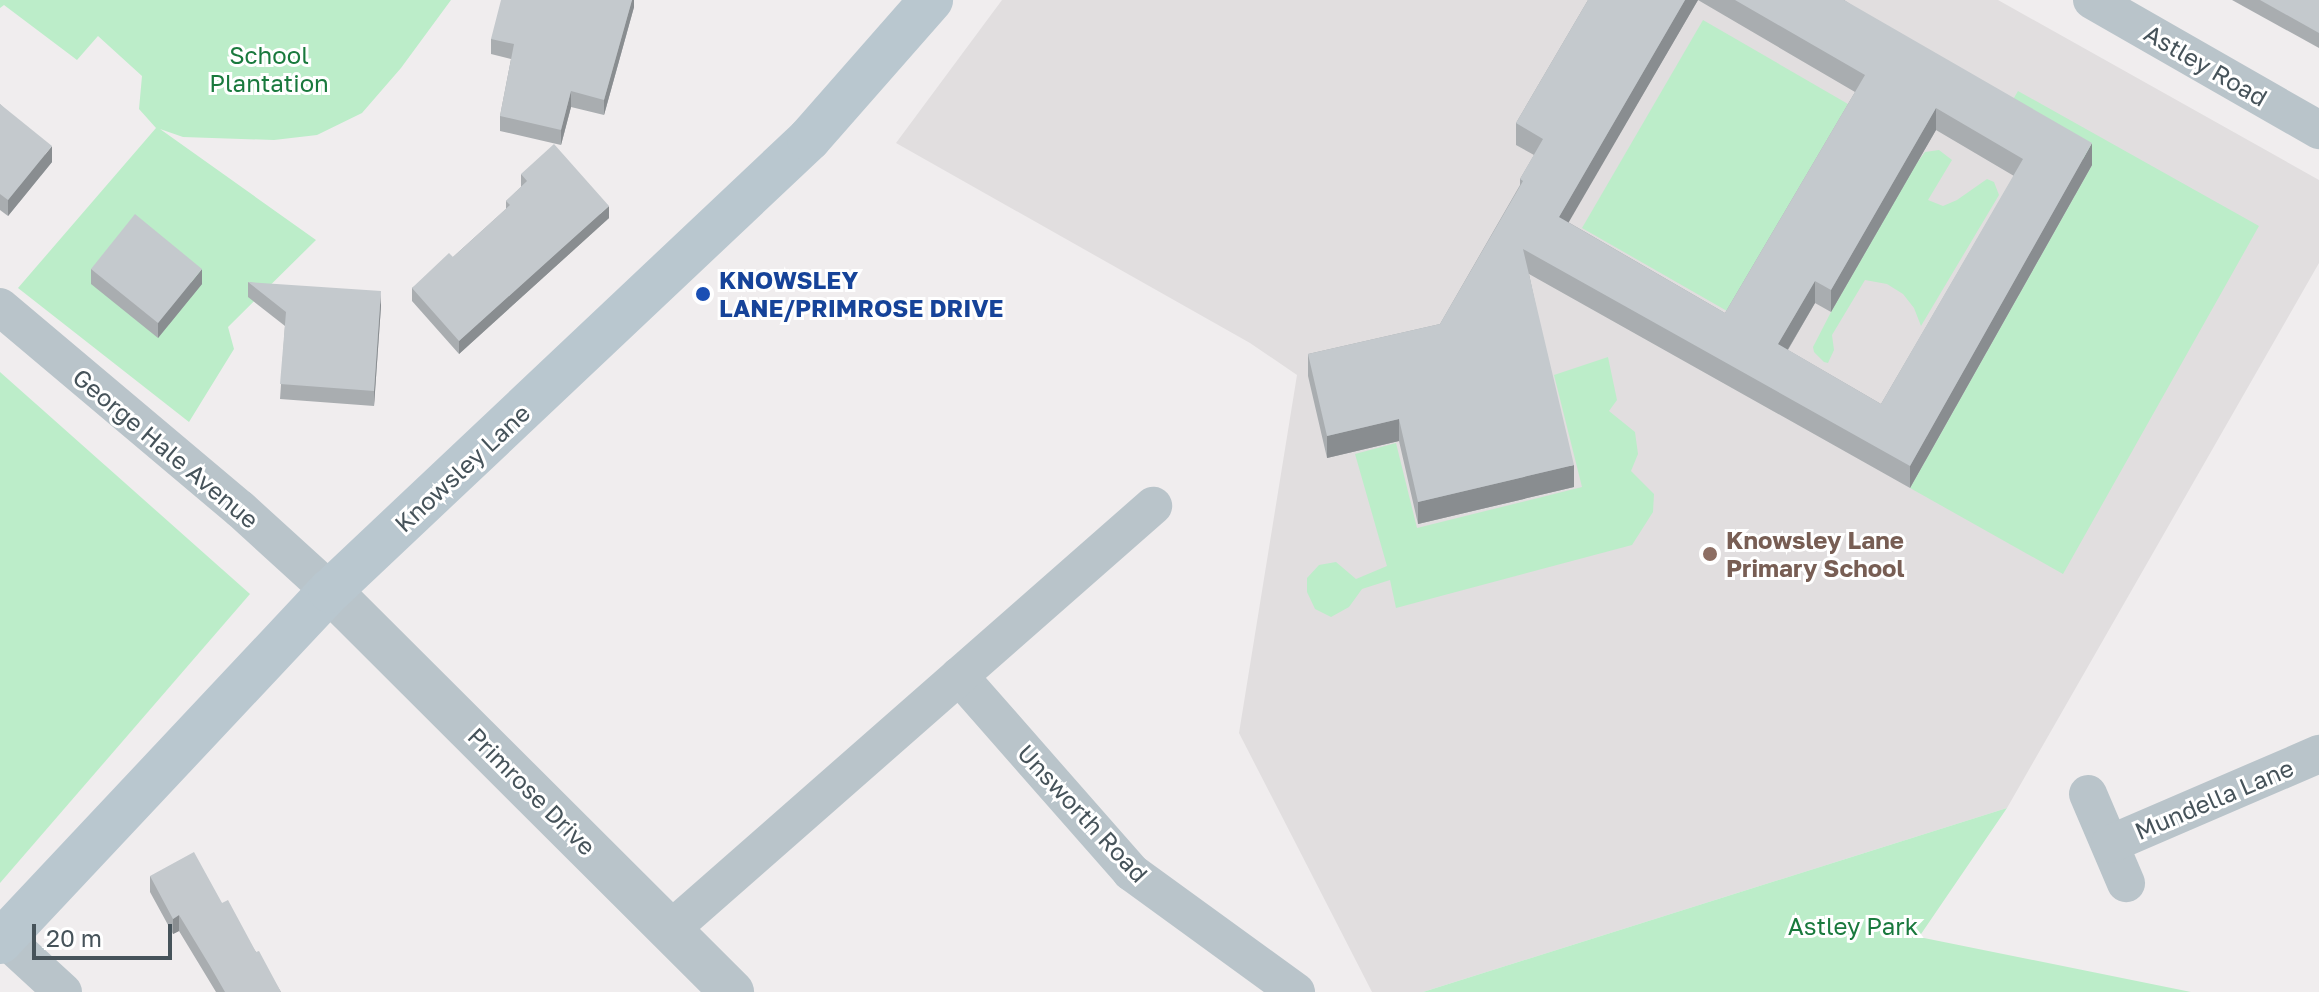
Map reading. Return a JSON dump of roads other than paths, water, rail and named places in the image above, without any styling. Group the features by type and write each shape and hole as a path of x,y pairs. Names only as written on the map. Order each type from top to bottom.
{"main road":[{"name":"Knowsley Lane","path":"2,940 330,591 799,149 902,37 931,0"}],"street":[{"name":"Astley Road","path":"2092,0 2319,130"},
{"name":"George Hale Avenue","path":"0,307 240,509 330,591"},
{"path":"670,930 1153,506"},
{"name":"Primrose Drive","path":"330,591 732,992"},
{"name":"Unsworth Road","path":"959,676 1131,872 1296,992"},
{"name":"Mundella Lane","path":"2110,844 2319,754"},
{"name":"Mundella Lane","path":"2088,794 2126,883"},
{"path":"2,940 63,992"}],"place":[{"name":"KNOWSLEY LANE/PRIMROSE DRIVE","path":"703,294"},
{"name":"Knowsley Lane Primary School","path":"1710,554"}],"park label":[{"name":"School Plantation","path":"269,69"},
{"name":"Astley Park","path":"1853,926"}]}
